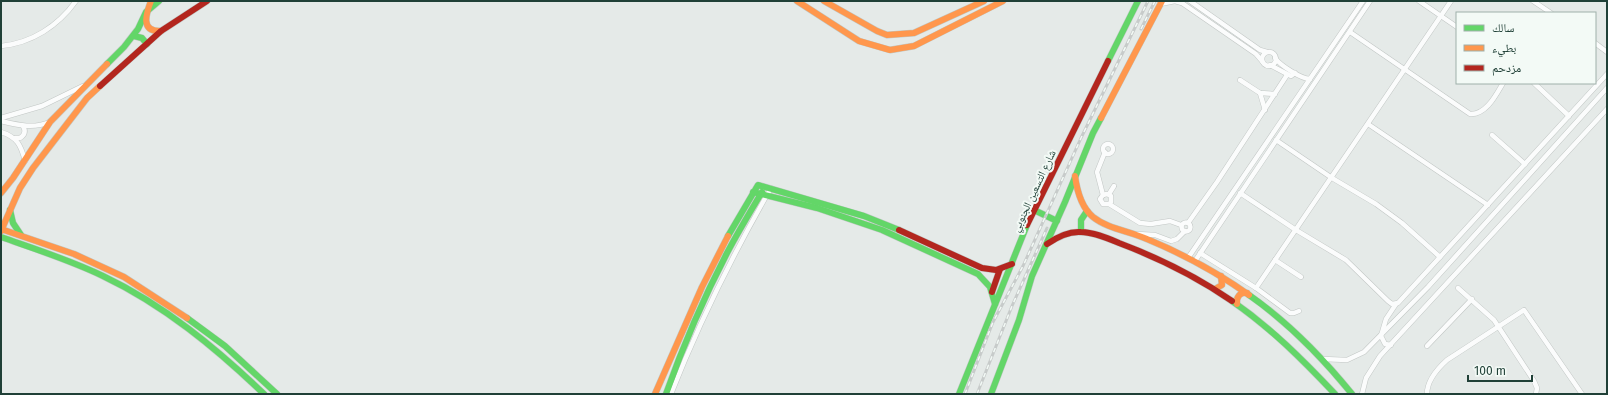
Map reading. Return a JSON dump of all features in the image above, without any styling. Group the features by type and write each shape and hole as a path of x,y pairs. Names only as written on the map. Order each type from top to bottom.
{"street":[{"path":"1,46 24,41 44,31 65,14 76,1"},
{"path":"1,193 13,178 50,122 134,36 151,1"},
{"path":"146,12 160,1"},
{"path":"207,1 198,3 161,31 87,98 43,154 20,188 1,229 74,254 107,268 157,298 225,346 277,394"},
{"path":"797,1 859,41 882,49 899,49 914,46 1003,1"},
{"path":"827,2 865,25 887,35 909,34 984,1"},
{"name":"شارع التسعين الجنوبي","path":"959,394 1034,210 1138,1"},
{"path":"990,394 1019,320 1032,276 1057,221 1075,175 1094,133 1161,3 1175,1 1182,3 1256,54 1265,64 1270,65 1287,75 1291,76 1295,73"},
{"path":"1190,1 1260,50 1273,54 1280,63 1295,73 1303,78 1310,79"},
{"path":"1188,258 1362,1 1369,3 1195,261"},
{"path":"1419,1 1456,26"},
{"path":"1256,288 1451,1"},
{"path":"1533,1 1550,12"},
{"path":"146,12 146,19 149,28 156,32 161,31"},
{"path":"940,21 945,30"},
{"path":"1350,32 1470,114 1478,113 1484,109 1502,84"},
{"path":"134,36 142,38 147,44"},
{"path":"1596,45 1607,52"},
{"path":"1262,61 1262,56 1267,52"},
{"path":"1270,65 1274,63 1275,58"},
{"path":"1391,345 1383,342 1381,339 1381,334 1386,319 1396,304 1607,74"},
{"path":"1188,223 1217,182 1287,75"},
{"path":"1240,80 1260,93 1275,94"},
{"path":"1,119 42,106 69,94 86,84"},
{"path":"1535,84 1569,116"},
{"path":"1323,359 1346,360 1364,352 1428,287 1607,88"},
{"path":"1260,93 1265,110"},
{"path":"1290,107 1296,111"},
{"path":"1362,394 1366,378 1380,356 1607,109"},
{"path":"1286,112 1292,116"},
{"path":"1,119 22,126 35,126 50,122"},
{"path":"1368,124 1488,205"},
{"path":"1,132 15,138 20,138 24,135 25,130 22,126"},
{"path":"1492,135 1525,164"},
{"path":"15,138 22,148 24,160"},
{"path":"1276,140 1332,178 1385,210 1440,257"},
{"path":"1105,152 1097,172 1102,195 1100,198 1101,203 1104,205 1110,204 1140,223 1150,224 1170,221 1181,225 1184,222 1188,223"},
{"path":"1075,175 1078,193 1088,211 1099,221 1135,234 1195,261 1247,293 1287,324 1323,359 1352,394"},
{"path":"13,178 11,188 15,190 20,188"},
{"path":"656,394 679,336 704,284 735,224 758,185 864,216 908,233 982,268 991,270 1000,269 1013,263"},
{"path":"1102,195 1109,194 1114,186"},
{"path":"672,394 719,286 768,188"},
{"path":"753,192 818,208 882,230 978,274 985,280 992,292 995,304"},
{"path":"1240,193 1296,230 1346,260 1388,301 1396,304"},
{"path":"1109,194 1112,199 1110,204"},
{"path":"666,394 677,363 710,287 737,234 764,195"},
{"path":"10,210 13,223 21,235"},
{"path":"1034,210 1057,221"},
{"path":"1081,232 1080,222 1088,211"},
{"path":"1135,234 1154,235 1171,241 1177,239 1190,228 1188,223"},
{"path":"1181,225 1182,230 1185,231"},
{"path":"1047,244 1064,233 1081,232 1095,234 1145,253 1181,270 1215,289 1264,323 1288,345 1335,394"},
{"path":"1,237 75,264 132,292 171,316 222,353 264,394"},
{"path":"1201,237 1208,241"},
{"path":"1200,253 1256,288 1290,313 1294,314 1299,311"},
{"path":"1275,260 1301,277"},
{"path":"992,292 1000,269"},
{"path":"1215,289 1220,288 1223,285 1221,276"},
{"path":"704,284 710,287"},
{"path":"1458,288 1472,299 1499,326 1534,381 1537,388 1536,394"},
{"path":"1237,304 1236,299 1238,295 1247,293"},
{"path":"1427,346 1472,299"},
{"path":"1427,394 1429,383 1441,365 1455,354 1524,310 1582,394"}],"railway":[{"path":"965,394 993,322 1023,266 1081,138 1148,1"},
{"path":"1141,29 1155,1"},
{"path":"977,394 1012,306 1047,228"}],"traffic: fast":[{"path":"107,64 124,47 138,29 146,12 159,1"},
{"path":"1108,61 1138,1"},
{"path":"134,36 142,38 147,44"},
{"path":"991,394 1019,320 1032,276 1065,202 1093,133 1101,118"},
{"path":"728,236 758,185 864,216 899,230"},
{"path":"753,192 817,208 882,230 978,274 990,287 995,304"},
{"path":"666,394 686,340 710,288 731,245 762,192"},
{"path":"10,210 13,223 21,235"},
{"path":"1034,210 1057,221"},
{"path":"1081,232 1081,220 1087,211"},
{"path":"959,394 1027,225"},
{"path":"1,237 91,270 147,300 208,344 264,394"},
{"path":"1249,295 1278,317 1304,341 1352,394"},
{"path":"1232,301 1260,322 1286,345 1335,394"},
{"path":"187,318 225,346 277,394"}],"traffic: slow":[{"path":"151,1 146,16 147,25 154,31 161,31"},
{"path":"797,1 859,41 890,50 914,46 1003,1"},
{"path":"824,1 877,31 887,35 914,33 984,1"},
{"path":"1101,118 1162,1"},
{"path":"1,193 13,178 50,122 107,64"},
{"path":"1,231 20,188 33,168 87,98 100,86"},
{"path":"1075,176 1078,193 1085,208 1093,217 1112,227 1140,236 1174,251 1200,264 1249,295"},
{"path":"1,229 74,254 124,277 187,318"},
{"path":"655,394 702,287 728,236"},
{"path":"1215,289 1222,285 1221,276"},
{"path":"1237,304 1237,299 1239,296 1242,293 1247,293"}],"traffic: jam":[{"path":"100,86 161,31 207,1"},
{"path":"1027,225 1108,61"},
{"path":"899,230 982,268 996,270 1012,264"},
{"path":"1047,244 1072,232 1086,232 1100,236 1149,255 1205,284 1232,301"},
{"path":"992,292 1000,269"}]}
